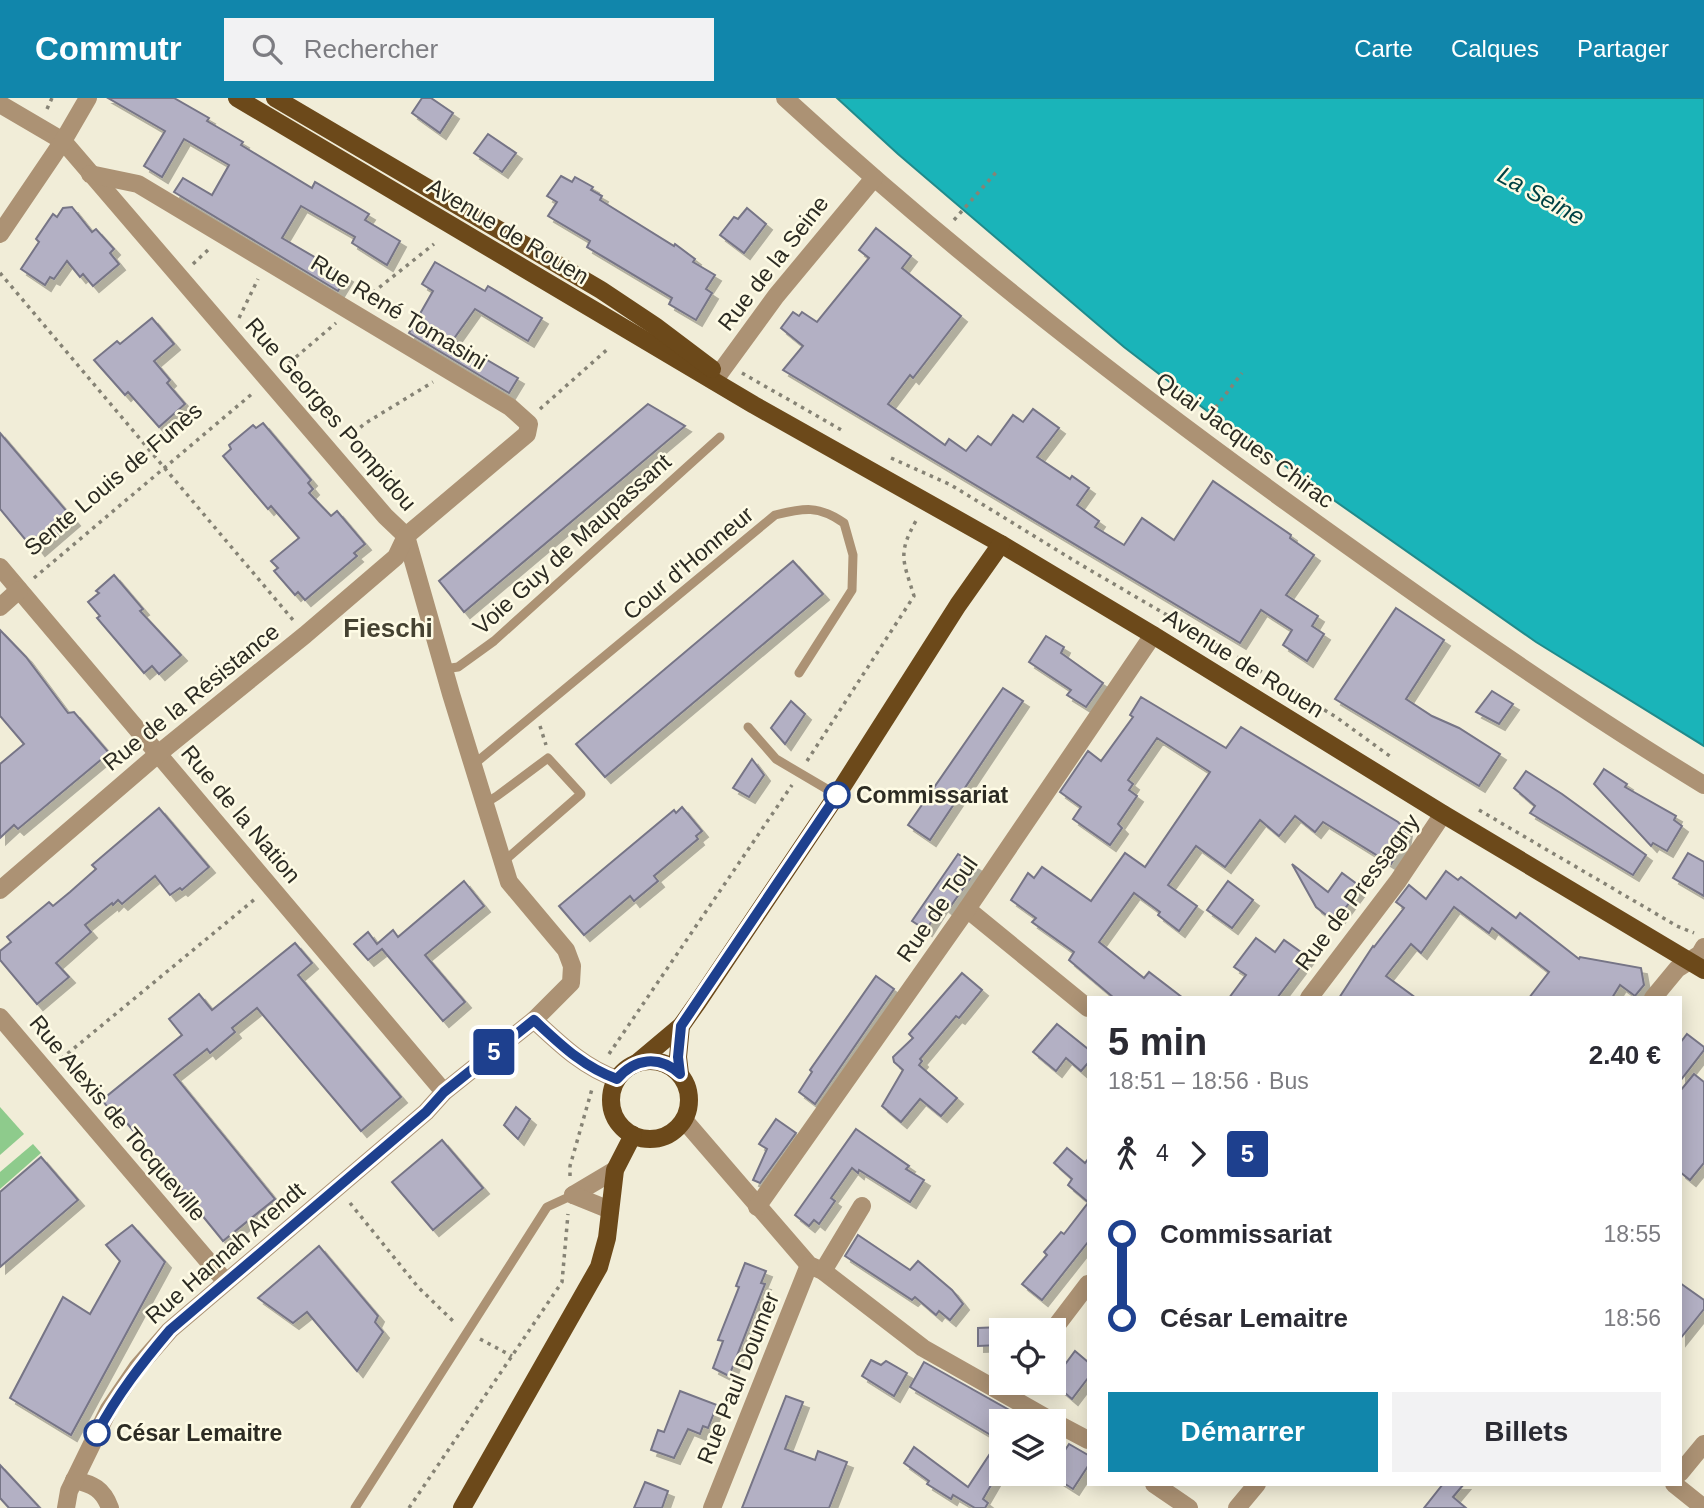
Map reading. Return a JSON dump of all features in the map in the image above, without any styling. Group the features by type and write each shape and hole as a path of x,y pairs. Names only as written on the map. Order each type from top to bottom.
{"main road":[{"name":"Avenue de Rouen","path":"237,98 717,378"},
{"name":"Avenue de Rouen","path":"275,98 601,290 655,326 754,405 1001,544 1704,970"},
{"path":"369,177 381,161"},
{"path":"681,1026 678,1057 680,1074 690,1098 684,1120 668,1135 657,1139 633,1135 620,1126 614,1115 612,1090 617,1079 681,1026 837,795 1001,544"},
{"path":"637,1063 661,1062 680,1074"},
{"path":"462,1508 599,1267 607,1238 615,1170 633,1135"}],"street":[{"path":"0,234 63,141 88,98"},
{"name":"Quai Jacques Chirac","path":"785,98 874,178 1017,298 1194,436 1461,627 1704,785"},
{"path":"0,104 63,141"},
{"name":"Rue Georges Pompidou","path":"63,141 406,536 509,882 566,950"},
{"name":"Rue René Tomasini","path":"90,174 138,184 345,315 510,407 529,424 527,435 406,536"},
{"name":"Rue de la Seine","path":"717,378 776,296 874,178"},
{"name":"Rue de la Résistance","path":"0,890 158,754 396,557 406,536"},
{"name":"Rue de la Nation","path":"0,568 444,1092"},
{"name":"Sente Louis de Funès","path":"0,607 19,590"},
{"name":"Rue de Toul","path":"757,1207 967,909 1153,635"},
{"name":"Rue de Pressagny","path":"1310,996 1398,881 1443,814"},
{"path":"967,909 1087,1007"},
{"path":"1655,996 1677,969 1700,954 1704,947"},
{"name":"Rue Hannah Arendt","path":"66,1508 74,1480 110,1409 137,1368 170,1330 426,1112 444,1092 534,1020 571,983 572,966 566,950"},
{"name":"Rue Alexis de Tocqueville","path":"0,1017 226,1282"},
{"path":"534,1020 578,1060 597,1072 617,1079"},
{"path":"684,1120 757,1207 816,1268 923,1348 989,1380"},
{"path":"571,1190 615,1170"},
{"path":"571,1190 610,1210"},
{"name":"Rue Paul Doumer","path":"712,1508 816,1268 862,1206"},
{"path":"1062,1318 1087,1285"},
{"path":"1016,1395 1036,1409"},
{"path":"1066,1428 1087,1439"},
{"path":"1682,1471 1704,1444"},
{"path":"74,1480 91,1484 105,1494 110,1508"},
{"path":"1157,1486 1189,1508"},
{"path":"1237,1508 1255,1486"},
{"path":"1676,1486 1704,1508"}],"lane":[{"name":"Voie Guy de Maupassant","path":"444,669 458,667 495,641 720,437"},
{"name":"Cour d'Honneur","path":"473,765 775,515 799,509 818,509 844,523 853,555 852,590 799,673"},
{"path":"748,727 776,759 837,795"},
{"path":"485,804 548,758 581,794 503,862"},
{"path":"355,1508 547,1207 571,1190"}],"path":[{"path":"957,216 999,169"},
{"path":"289,364 434,244"},
{"path":"196,261 211,248"},
{"path":"0,273 305,635"},
{"path":"239,318 261,274"},
{"path":"536,413 610,346"},
{"path":"1208,417 1242,373"},
{"path":"348,439 364,424 432,382"},
{"name":"Sente Louis de Funès","path":"19,590 258,390"},
{"path":"571,1190 570,1166 597,1072 800,773 914,596 903,560 904,542 921,512 937,508"},
{"path":"535,715 544,736 548,758"},
{"path":"57,1062 270,887"},
{"path":"337,1188 418,1287 459,1327"},
{"path":"409,1508 562,1282 568,1214"},
{"path":"480,1339 512,1356"}],"green space":[{"path":"0,1107 24,1134 0,1155"},
{"path":"33,1144 41,1153 0,1189 0,1172"}],"water":[{"name":"La Seine","path":"837,98 1704,98 1704,746 1536,642 1211,414 1124,347 898,154"}],"building":[{"path":"108,98 174,98 209,118 207,121 243,142 241,145 312,188 315,182 369,214 365,220 400,241 387,265 352,243 355,237 301,206 282,238 347,276 338,291 174,192 183,178 212,195 229,165 184,139 162,177 144,166 165,131"},
{"path":"422,98 431,98 453,113 440,133 412,113"},
{"path":"488,134 516,153 502,172 474,153"},
{"path":"561,176 572,182 575,177 593,187 591,190 602,196 600,200 674,246 675,244 695,259 693,262 715,275 706,289 712,293 696,320 669,304 672,298 587,247 590,241 548,216 557,202 547,196"},
{"path":"72,207 92,232 96,229 114,249 110,253 119,264 93,286 83,274 80,277 67,261 54,279 50,277 45,285 21,269 39,242 36,239 53,214 57,217 63,208"},
{"path":"747,208 766,224 744,253 720,235 734,217 738,219"},
{"path":"876,228 911,256 902,268 961,316 913,378 910,375 888,404 945,445 949,439 966,451 978,436 991,445 1013,415 1023,422 1033,409 1059,428 1037,457 1089,488 1077,505 1099,521 1095,527 1124,545 1142,518 1174,540 1213,481 1291,535 1290,538 1314,555 1286,595 1318,616 1312,626 1324,634 1307,661 1283,645 1292,630 1261,610 1240,643 783,370 803,346 781,328 793,312 799,316 802,312 817,322 869,258 859,250"},
{"path":"435,262 485,291 488,286 542,318 528,341 475,309 453,340 518,378 509,393 409,333 433,291 422,284"},
{"path":"152,318 174,344 154,361 170,380 167,383 185,404 159,427 128,392 125,395 94,360 117,341 120,344"},
{"path":"648,404 685,426 464,612 439,581"},
{"path":"263,423 311,480 308,483 313,489 309,493 331,516 337,511 365,544 354,553 357,556 305,600 298,592 295,595 274,571 278,568 271,561 299,538 271,506 268,509 223,456 231,449 229,445 253,425 256,428"},
{"path":"0,433 74,520 39,550 32,541 29,544 0,509"},
{"path":"793,561 823,594 605,777 576,744"},
{"path":"114,575 143,609 140,611 181,655 159,674 152,666 144,673 97,618 100,616 88,602"},
{"path":"1396,608 1444,640 1406,699 1500,754 1479,786 1335,699"},
{"path":"0,630 26,657 68,713 74,712 109,753 18,829 14,825 0,838 0,764 24,744 0,716"},
{"path":"1046,636 1064,647 1061,653 1103,683 1086,707 1067,695 1071,690 1029,662"},
{"path":"1003,688 1023,701 930,840 908,825"},
{"path":"1492,691 1513,704 1499,724 1476,712"},
{"path":"1141,697 1226,748 1241,727 1398,822 1406,830 1404,842 1391,864 1323,822 1315,832 1295,816 1279,836 1260,820 1225,867 1196,846 1168,885 1197,906 1179,931 1158,915 1160,912 1134,893 1099,942 1144,978 1149,972 1180,996 1112,996 1069,960 1074,952 1032,922 1036,918 1011,900 1028,873 1034,878 1042,867 1091,901 1125,853 1145,867 1210,772 1157,738 1128,780 1133,784 1129,790 1137,796 1118,824 1122,828 1110,845 1073,819 1081,807 1060,792 1088,751 1101,761 1133,717 1130,715"},
{"path":"791,701 805,714 785,744 771,728"},
{"path":"752,759 764,775 749,797 733,788"},
{"path":"1604,769 1627,784 1625,787 1676,816 1674,820 1682,826 1667,851 1653,843 1651,846 1594,784"},
{"path":"1526,771 1646,855 1633,875 1530,813 1535,806 1514,788"},
{"path":"682,807 702,831 696,836 698,839 654,876 658,881 634,901 630,896 584,935 559,906 674,810 676,813"},
{"path":"159,808 209,867 182,890 180,888 170,895 155,876 122,904 118,900 113,905 112,903 85,925 91,932 56,963 69,977 37,1004 0,960 0,951 11,942 7,937 49,902 53,906 70,892 96,869 92,865"},
{"path":"1688,853 1704,862 1704,896 1673,878"},
{"path":"958,854 978,867 948,910 942,905 926,930 912,921"},
{"path":"1292,864 1328,892 1342,873 1361,887 1335,922 1316,907"},
{"path":"1446,871 1458,880 1461,877 1516,918 1520,913 1579,959 1580,957 1641,968 1644,985 1635,996 1620,985 1613,996 1531,996 1549,972 1492,928 1489,933 1454,907 1421,953 1411,944 1386,976 1413,996 1340,996 1373,946 1404,908 1396,902 1409,885 1426,899"},
{"path":"464,881 484,906 425,955 465,1002 443,1021 382,949 368,960 354,944 368,932 377,944 393,930 398,937"},
{"path":"1228,881 1253,900 1232,928 1207,910"},
{"path":"1256,938 1275,952 1284,940 1308,957 1279,996 1230,996 1246,975 1234,967"},
{"path":"295,943 312,963 298,975 401,1097 361,1131 257,1008 232,1028 235,1032 210,1053 207,1049 174,1075 275,1199 223,1241 122,1117 118,1120 102,1100 182,1035 169,1019 199,994 212,1010"},
{"path":"962,973 982,990 959,1018 956,1016 920,1059 922,1061 919,1065 957,1098 941,1116 920,1099 901,1122 882,1106 903,1070 894,1062 893,1057 913,1038 909,1034"},
{"path":"876,976 894,989 815,1104 799,1092 812,1072 810,1070"},
{"path":"1057,1024 1087,1048 1087,1064 1081,1071 1066,1058 1056,1071 1033,1052"},
{"path":"1687,1034 1704,1047 1704,1050 1682,1078 1682,1040"},
{"path":"1694,1074 1704,1082 1704,1163 1690,1180 1682,1174 1682,1089"},
{"path":"516,1107 530,1119 518,1139 504,1125"},
{"path":"776,1119 796,1133 760,1183 753,1180 767,1149 759,1144"},
{"path":"856,1129 909,1166 906,1169 924,1180 910,1202 852,1168 831,1198 835,1201 819,1224 814,1220 809,1226 795,1215"},
{"path":"442,1140 483,1188 433,1230 392,1182"},
{"path":"1067,1148 1085,1163 1087,1160 1087,1201 1068,1185 1072,1179 1054,1163"},
{"path":"41,1157 78,1200 0,1267 0,1192"},
{"path":"1087,1204 1087,1243 1042,1300 1022,1284 1047,1255 1044,1252 1061,1232 1064,1234"},
{"path":"132,1225 165,1262 71,1435 10,1398 63,1297 90,1314 120,1261 106,1245"},
{"path":"858,1235 910,1270 918,1261 952,1290 963,1304 950,1320 939,1311 936,1315 915,1297 912,1300 845,1256"},
{"path":"319,1246 378,1316 375,1322 383,1332 357,1371 307,1312 293,1323 258,1298"},
{"path":"745,1263 766,1271 761,1283 765,1284 729,1376 713,1368 723,1341 718,1340 739,1287 736,1286"},
{"path":"1682,1284 1704,1300 1704,1309 1682,1336"},
{"path":"978,1328 989,1328 989,1346 978,1346"},
{"path":"1075,1351 1087,1361 1087,1379 1072,1399 1066,1394 1066,1363"},
{"path":"871,1360 881,1365 886,1361 907,1373 894,1396 862,1376"},
{"path":"924,1362 1008,1409 989,1409 989,1434 910,1387"},
{"path":"680,1391 717,1405 708,1428 703,1426 700,1434 688,1429 674,1458 651,1450 658,1430 664,1432"},
{"path":"786,1396 803,1402 785,1449 815,1460 818,1451 847,1462 829,1508 742,1508"},
{"path":"1069,1444 1087,1454 1087,1468 1073,1489 1066,1485 1066,1449"},
{"path":"914,1447 968,1487 989,1455 991,1486 983,1499 988,1503 985,1508 975,1508 953,1495 951,1499 927,1484 929,1481 904,1463"},
{"path":"0,1465 40,1508 9,1508 0,1498"},
{"path":"645,1482 668,1491 662,1508 634,1508"},
{"path":"1441,1486 1462,1486 1453,1497 1466,1508 1424,1508"}],"bus line":[{"name":"5","path":"97,1433 137,1368 170,1330 426,1112 444,1092 534,1020 578,1060 597,1072 617,1079 626,1069 649,1061 661,1062 680,1074 678,1057 681,1026 837,795"}],"place":[{"name":"Commissariat","path":"837,795"},
{"name":"César Lemaitre","path":"97,1433"}],"district":[{"name":"Fieschi","path":"388,628"}]}
